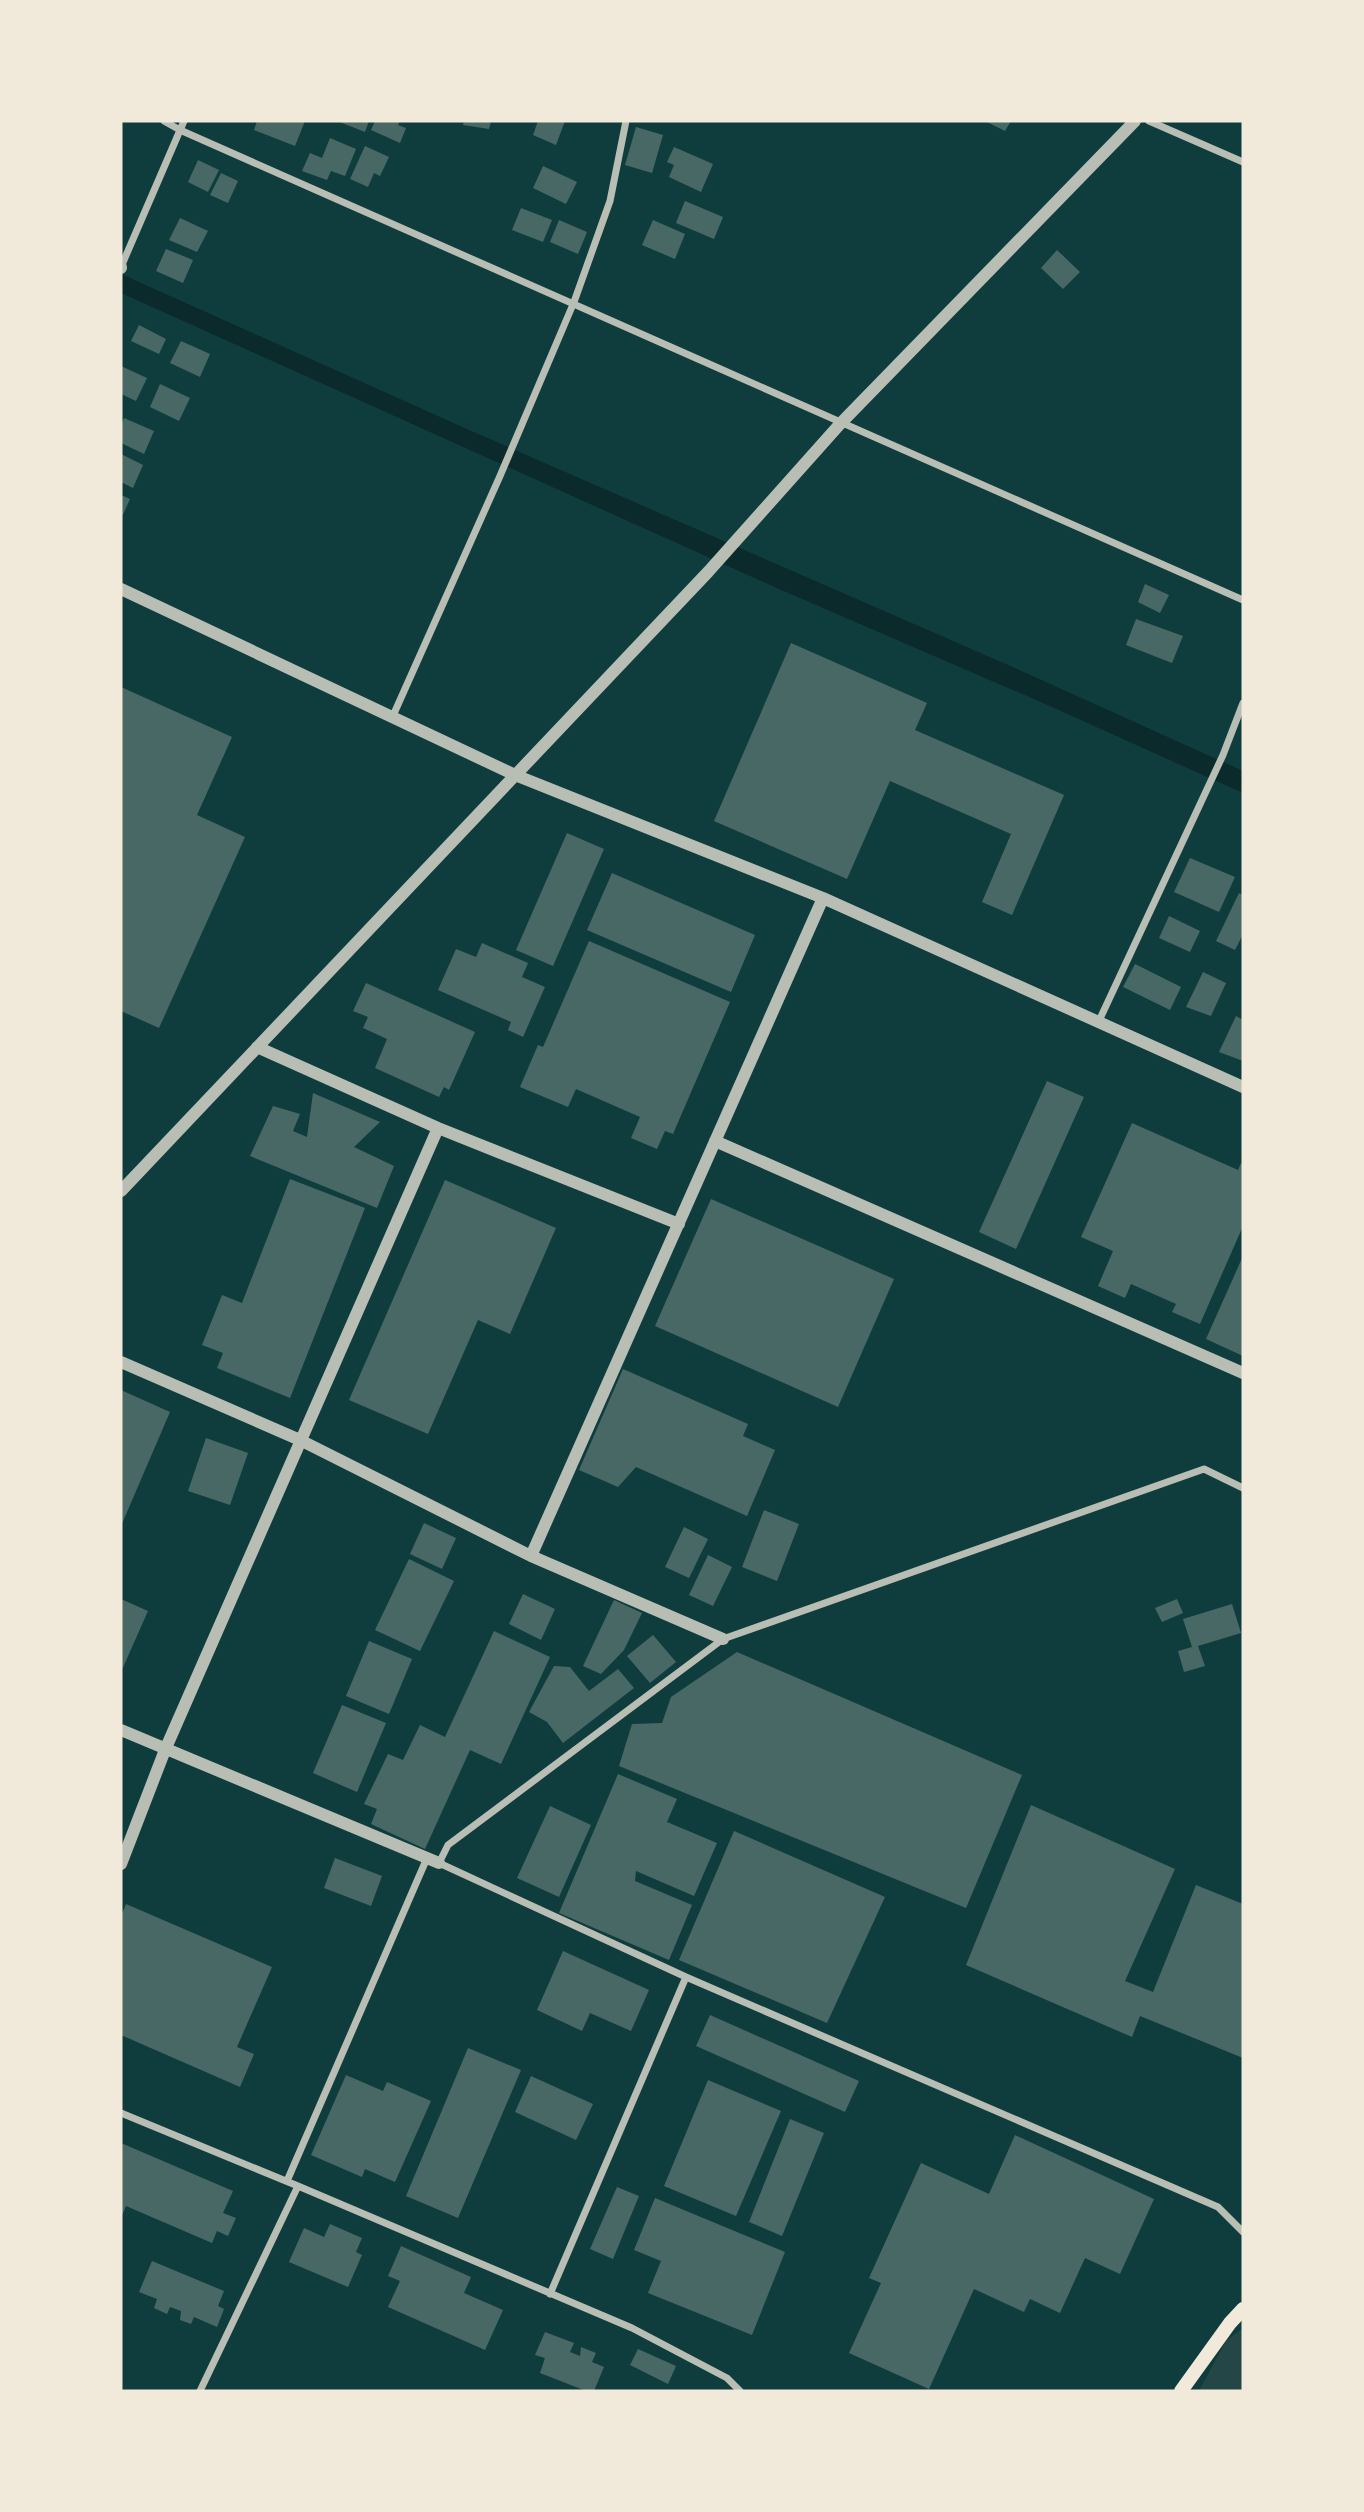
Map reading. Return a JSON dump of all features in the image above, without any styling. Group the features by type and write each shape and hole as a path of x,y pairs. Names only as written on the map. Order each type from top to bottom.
{"main road":[{"path":"1181,2391 1243,2309"}],"street":[{"path":"164,121 574,302 840,424 1243,600"},
{"path":"121,267 184,121"},
{"path":"392,718 520,431 574,302 610,201 626,121"},
{"path":"121,1191 708,572 840,424 1135,121"},
{"path":"1149,121 1243,162"},
{"path":"121,590 514,775 823,898 1243,1087"},
{"path":"1098,1023 1223,755 1243,702"},
{"path":"531,1556 823,898"},
{"path":"257,1047 438,1128 679,1224"},
{"path":"121,1864 166,1750 438,1128"},
{"path":"715,1141 1243,1373"},
{"path":"121,1362 300,1440 531,1556 723,1639"},
{"path":"287,2181 433,1861 449,1845 723,1639 1204,1469 1243,1488"},
{"path":"121,1730 433,1861 686,1977 1218,2207 1243,2232"},
{"path":"550,2294 686,1977"},
{"path":"121,2113 632,2328 727,2378 740,2391"},
{"path":"200,2391 298,2186"}],"shaded area":[{"path":"121,274 1243,771 1243,793 779,589 121,293"},
{"path":"1243,2328 1243,2391 1199,2391 1226,2341"}],"building":[{"path":"257,121 305,121 295,146 254,130"},
{"path":"337,121 369,121 365,132"},
{"path":"375,121 400,121 398,125 406,128 400,143 371,130"},
{"path":"464,121 491,121 489,129 463,125"},
{"path":"538,121 565,121 556,145 533,135"},
{"path":"985,121 1011,121 1005,131"},
{"path":"636,127 663,135 652,173 625,165"},
{"path":"330,138 356,149 345,176 331,171 327,180 302,171 310,153 322,158"},
{"path":"365,146 389,157 380,176 374,173 368,187 350,179"},
{"path":"674,147 713,164 701,192 669,177 674,165 667,162"},
{"path":"198,160 219,170 208,192 188,182"},
{"path":"543,166 577,182 566,204 533,188"},
{"path":"221,173 238,181 228,203 210,195"},
{"path":"685,201 723,217 714,239 676,223"},
{"path":"521,208 552,220 543,242 512,230"},
{"path":"180,218 208,231 197,252 169,240"},
{"path":"559,220 587,232 578,254 550,242"},
{"path":"653,220 685,234 675,259 642,245"},
{"path":"166,249 193,260 183,283 156,271"},
{"path":"1057,250 1080,272 1063,289 1041,268"},
{"path":"139,325 166,339 159,354 131,341"},
{"path":"181,341 210,354 200,377 170,363"},
{"path":"121,366 147,378 136,401 121,394"},
{"path":"160,384 190,398 179,421 150,407"},
{"path":"124,418 154,431 144,454 121,443 121,425"},
{"path":"121,454 143,465 133,488 121,482"},
{"path":"121,495 130,499 121,519"},
{"path":"1145,584 1169,595 1160,613 1138,602"},
{"path":"1136,619 1183,636 1172,663 1126,645"},
{"path":"791,643 927,703 915,730 1064,795 1012,915 982,902 1011,834 890,781 847,879 714,821"},
{"path":"121,687 232,737 197,815 245,837 159,1028 121,1011"},
{"path":"567,833 604,849 553,966 516,950"},
{"path":"1190,858 1235,877 1219,912 1174,892"},
{"path":"612,873 755,935 731,992 587,930"},
{"path":"1239,893 1243,895 1243,934 1235,950 1216,941"},
{"path":"1169,916 1200,931 1190,952 1159,938"},
{"path":"589,941 730,1002 673,1134 665,1131 657,1149 631,1138 640,1117 576,1089 568,1107 520,1087 538,1045 543,1047"},
{"path":"482,943 528,963 522,977 545,987 523,1037 508,1030 511,1022 438,990 456,949 476,957"},
{"path":"1135,964 1181,987 1170,1010 1123,987"},
{"path":"1203,972 1226,983 1211,1016 1186,1007"},
{"path":"366,983 475,1032 449,1090 444,1087 439,1097 375,1068 387,1039 363,1028 368,1017 353,1011"},
{"path":"1236,1016 1243,1020 1243,1061 1219,1052"},
{"path":"1047,1081 1084,1097 1016,1249 979,1232"},
{"path":"313,1093 380,1122 354,1147 394,1166 377,1208 250,1156 273,1106 300,1114 293,1131 307,1137"},
{"path":"1132,1123 1238,1170 1241,1163 1243,1164 1243,1226 1200,1324 1172,1312 1176,1304 1131,1284 1125,1298 1098,1286 1113,1251 1081,1237"},
{"path":"290,1179 365,1208 290,1398 217,1368 223,1353 202,1345 222,1295 242,1303"},
{"path":"445,1180 556,1228 510,1334 478,1320 428,1434 349,1400"},
{"path":"711,1199 894,1279 838,1407 655,1326"},
{"path":"1243,1256 1243,1356 1206,1339"},
{"path":"623,1369 748,1424 743,1436 775,1450 747,1516 636,1467 618,1487 579,1470"},
{"path":"121,1390 170,1412 121,1526"},
{"path":"206,1438 248,1453 230,1505 188,1491"},
{"path":"764,1510 799,1524 777,1581 742,1567"},
{"path":"424,1523 456,1538 442,1569 410,1554"},
{"path":"684,1527 708,1539 689,1578 665,1567"},
{"path":"708,1555 732,1567 713,1606 689,1595"},
{"path":"409,1559 454,1581 420,1651 375,1630"},
{"path":"523,1594 555,1609 541,1640 509,1624"},
{"path":"121,1599 148,1611 121,1672"},
{"path":"1177,1599 1183,1613 1162,1622 1155,1608"},
{"path":"614,1600 642,1613 624,1650 601,1674 583,1666"},
{"path":"1232,1604 1241,1633 1198,1646 1205,1666 1184,1672 1178,1651 1192,1647 1183,1619"},
{"path":"494,1631 550,1657 501,1764 470,1750 425,1849 371,1824 377,1809 364,1804 388,1754 403,1760 420,1725 445,1737"},
{"path":"653,1635 676,1662 650,1683 627,1656"},
{"path":"369,1641 412,1659 389,1714 346,1696"},
{"path":"737,1652 1022,1775 966,1908 619,1766 632,1724 662,1723 671,1697"},
{"path":"554,1666 570,1667 589,1691 618,1669 634,1688 563,1743 547,1722 529,1712"},
{"path":"342,1705 386,1723 357,1792 313,1773"},
{"path":"618,1774 677,1799 667,1822 717,1843 694,1896 636,1871 635,1881 692,1905 669,1960 559,1913"},
{"path":"1031,1805 1175,1869 1125,1981 1153,1992 1196,1885 1243,1904 1243,2058 1140,2016 1132,2037 966,1965"},
{"path":"550,1806 591,1825 559,1897 517,1878"},
{"path":"734,1831 885,1897 827,2023 679,1960"},
{"path":"335,1858 382,1876 371,1906 324,1888"},
{"path":"126,1904 272,1967 237,2047 254,2054 240,2087 121,2035 121,1916"},
{"path":"563,1951 649,1990 631,2031 590,2013 582,2031 537,2010"},
{"path":"710,2015 859,2081 845,2112 696,2046"},
{"path":"468,2048 521,2070 458,2218 406,2196"},
{"path":"346,2075 383,2091 387,2082 431,2101 395,2182 365,2169 362,2177 311,2155"},
{"path":"531,2076 593,2104 576,2140 515,2112"},
{"path":"708,2080 781,2111 736,2216 664,2186"},
{"path":"790,2119 824,2133 782,2236 749,2222"},
{"path":"1015,2135 1154,2199 1120,2274 1085,2258 1060,2313 1030,2299 1024,2312 974,2289 929,2389 849,2353 881,2283 869,2278 921,2163 989,2194"},
{"path":"121,2143 233,2191 223,2213 236,2218 228,2236 217,2231 212,2243 126,2206 121,2218"},
{"path":"617,2187 639,2196 613,2259 590,2249"},
{"path":"655,2198 785,2252 752,2335 648,2293 661,2261 634,2250"},
{"path":"330,2224 362,2238 356,2252 362,2255 348,2287 289,2262 304,2228 324,2237"},
{"path":"401,2246 471,2277 464,2293 503,2310 485,2350 388,2307 400,2281 388,2276"},
{"path":"152,2261 224,2291 218,2306 224,2309 217,2327 194,2317 191,2324 180,2320 181,2311 170,2307 167,2314 154,2308 157,2299 139,2292"},
{"path":"545,2332 574,2343 570,2352 580,2356 581,2347 596,2353 592,2362 604,2367 594,2391 586,2391 540,2373 545,2358 535,2355"},
{"path":"638,2349 676,2366 668,2384 630,2365"}]}
